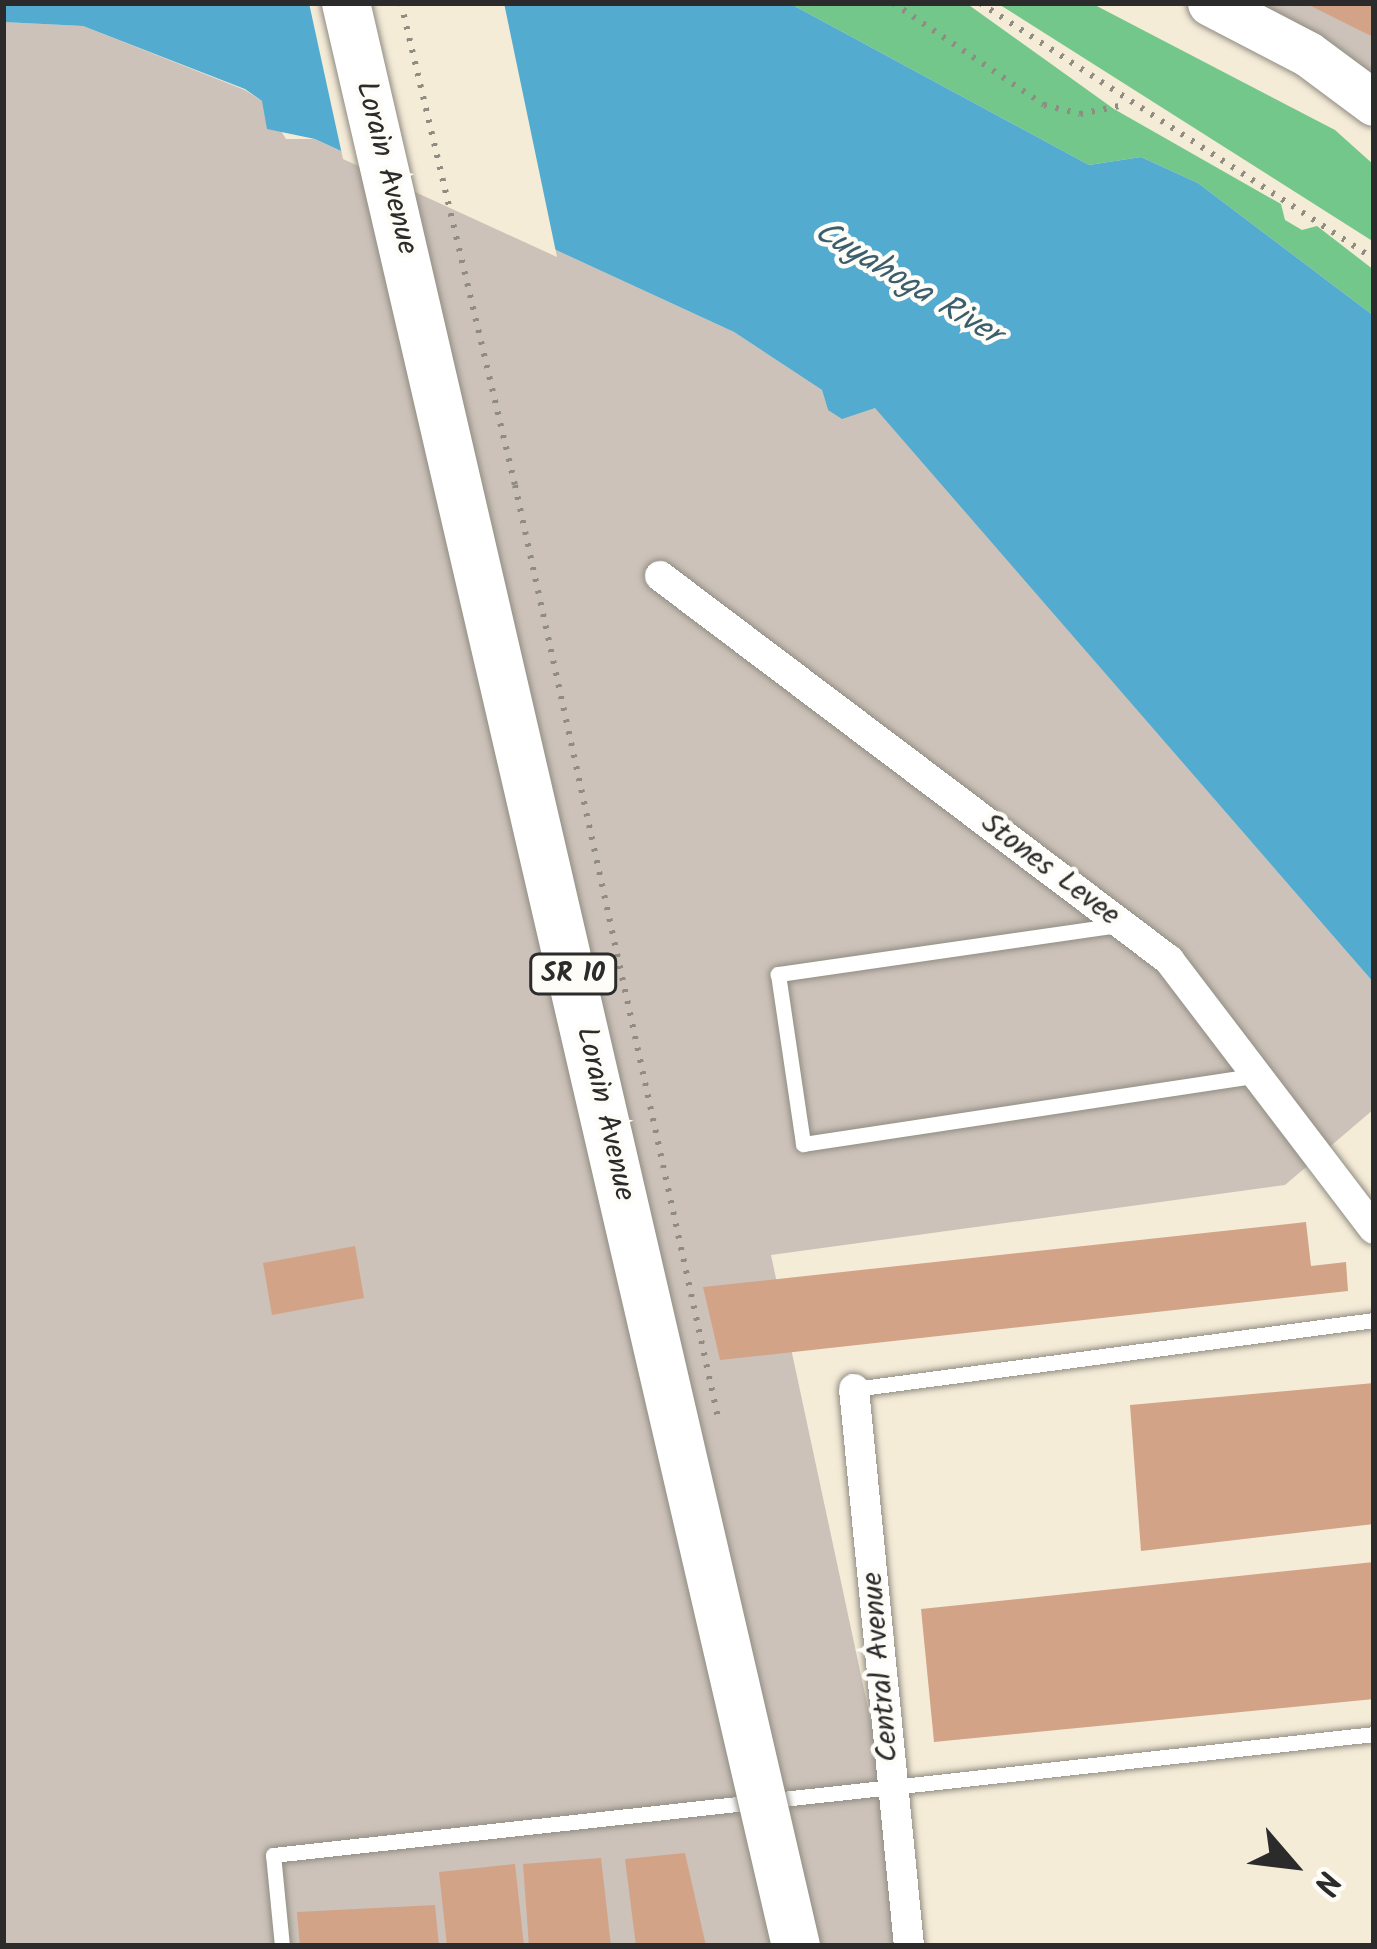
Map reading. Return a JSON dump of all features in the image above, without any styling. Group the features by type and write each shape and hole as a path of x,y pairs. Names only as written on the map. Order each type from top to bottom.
{"main road":[{"name":"Lorain Avenue","path":"346,3 796,1946"}],"street":[{"path":"1210,3 1308,54 1374,103"},
{"name":"Stones Levee","path":"660,576 1169,960 1374,1229"},
{"name":"Central Avenue","path":"854,1389 909,1946"}],"lane":[{"path":"1123,925 778,974 803,1144 1256,1075"},
{"path":"854,1389 1374,1320"},
{"path":"283,1946 273,1855 1374,1734"}],"path":[{"path":"401,3 515,485 722,1437"},
{"path":"893,3 1044,105 1080,114 1126,104"},
{"path":"980,3 1126,104 1374,259"}],"shaded area":[{"path":"1211,3 1374,3 1374,103"},
{"path":"3,22 83,26 245,90 262,101 286,139 315,139 734,332 822,390 828,410 875,407 1374,983 1374,1109 1285,1185 771,1255 919,1946 3,1946"}],"green space":[{"path":"789,3 966,3 1114,109 1281,204 1285,220 1302,230 1317,226 1374,270 1374,316 1198,183 1141,157 1089,165"},
{"path":"997,3 1091,3 1335,130 1374,165 1374,242"}],"water":[{"name":"Cuyahoga River","path":"3,3 789,3 1089,165 1141,157 1198,183 1374,316 1374,983 875,408 842,419 828,410 822,390 734,332 315,139 267,129 262,101 245,89 83,26 3,22"}],"pier":[{"path":"309,3 504,3 557,257 343,159"}],"building":[{"path":"1305,3 1374,3 1374,37 1365,33"},
{"path":"1306,1222 1311,1266 1346,1262 1348,1291 720,1360 703,1287"},
{"path":"355,1246 364,1298 272,1315 263,1263"},
{"path":"1374,1383 1374,1524 1141,1551 1130,1405"},
{"path":"1374,1562 1374,1699 934,1742 921,1609"},
{"path":"685,1853 706,1946 636,1946 625,1859"},
{"path":"601,1858 611,1946 529,1946 523,1864"},
{"path":"515,1864 524,1946 447,1946 439,1872"},
{"path":"435,1905 439,1946 300,1946 297,1912"}]}
